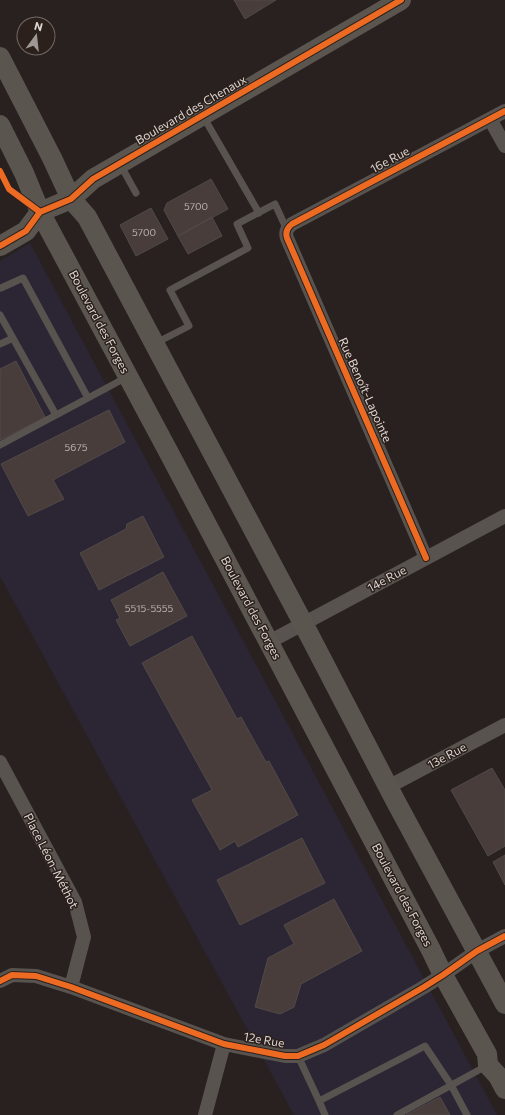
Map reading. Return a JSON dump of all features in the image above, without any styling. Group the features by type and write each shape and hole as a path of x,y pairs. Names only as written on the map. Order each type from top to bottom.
{"main road":[{"name":"Boulevard des Chenaux","path":"40,212 70,199 93,180 401,0"},
{"path":"0,57 52,158 70,199 87,217 303,623 388,787 505,1004"},
{"name":"Boulevard des Forges","path":"0,125 24,173 40,212 269,642 443,975 487,1054 488,1065 498,1076 505,1089"},
{"path":"0,246 26,231 40,212"}],"street":[{"name":"16e Rue","path":"287,230 292,224 505,111"},
{"path":"490,119 505,146"},
{"name":"Rue Benoît-Lapointe","path":"287,230 287,238 426,558"},
{"name":"14e Rue","path":"269,642 505,516"},
{"name":"13e Rue","path":"388,787 505,725"},
{"name":"Place Léon-Méthot","path":"0,762 75,902 84,937 71,987"},
{"name":"12e Rue","path":"0,981 12,975 36,976 71,987 224,1044 285,1056 298,1056 324,1045 443,975 477,951 505,936"},
{"path":"205,1115 224,1044"}],"lane":[{"path":"203,116 259,213"},
{"path":"120,164 136,193"},
{"path":"155,344 189,326 170,290 248,248 237,224 275,204 287,230"},
{"path":"0,288 23,278 88,398"},
{"path":"0,315 56,415"},
{"path":"0,344 13,338"},
{"path":"0,445 128,376"},
{"path":"319,1101 426,1046 467,1115"},
{"path":"298,1056 325,1115"},
{"path":"397,1115 488,1065"}],"shaded area":[{"path":"30,243 497,1115 294,1115 0,576 0,261"}],"building":[{"path":"234,0 276,0 245,19"},
{"path":"211,179 228,209 178,236 164,210 167,203"},
{"path":"151,208 168,239 136,256 120,225"},
{"path":"212,217 222,236 188,254 178,236"},
{"path":"16,361 45,417 0,440 0,369"},
{"path":"109,410 125,442 53,480 64,499 28,516 1,464"},
{"path":"143,516 164,557 99,590 80,553 126,529 127,524"},
{"path":"163,572 187,616 130,646 116,620 120,618 111,600"},
{"path":"192,636 237,719 241,717 266,762 269,761 298,815 238,847 235,841 220,850 192,800 212,790 142,663"},
{"path":"492,768 505,790 505,846 488,856 451,790"},
{"path":"302,838 325,883 240,925 217,880"},
{"path":"505,855 505,885 493,862"},
{"path":"334,899 362,951 301,984 294,1007 280,1014 255,1007 268,958 294,944 284,925"},
{"path":"440,1097 450,1115 406,1115"}],"cycle path":[{"path":"0,246 26,231 40,212 71,199 93,179 401,0"},
{"path":"426,558 286,236 286,232 292,224 505,111"},
{"path":"0,171 9,189 40,212"},
{"path":"0,981 12,975 36,976 71,987 224,1044 285,1056 298,1056 324,1045 424,987 477,951 505,936"}]}
